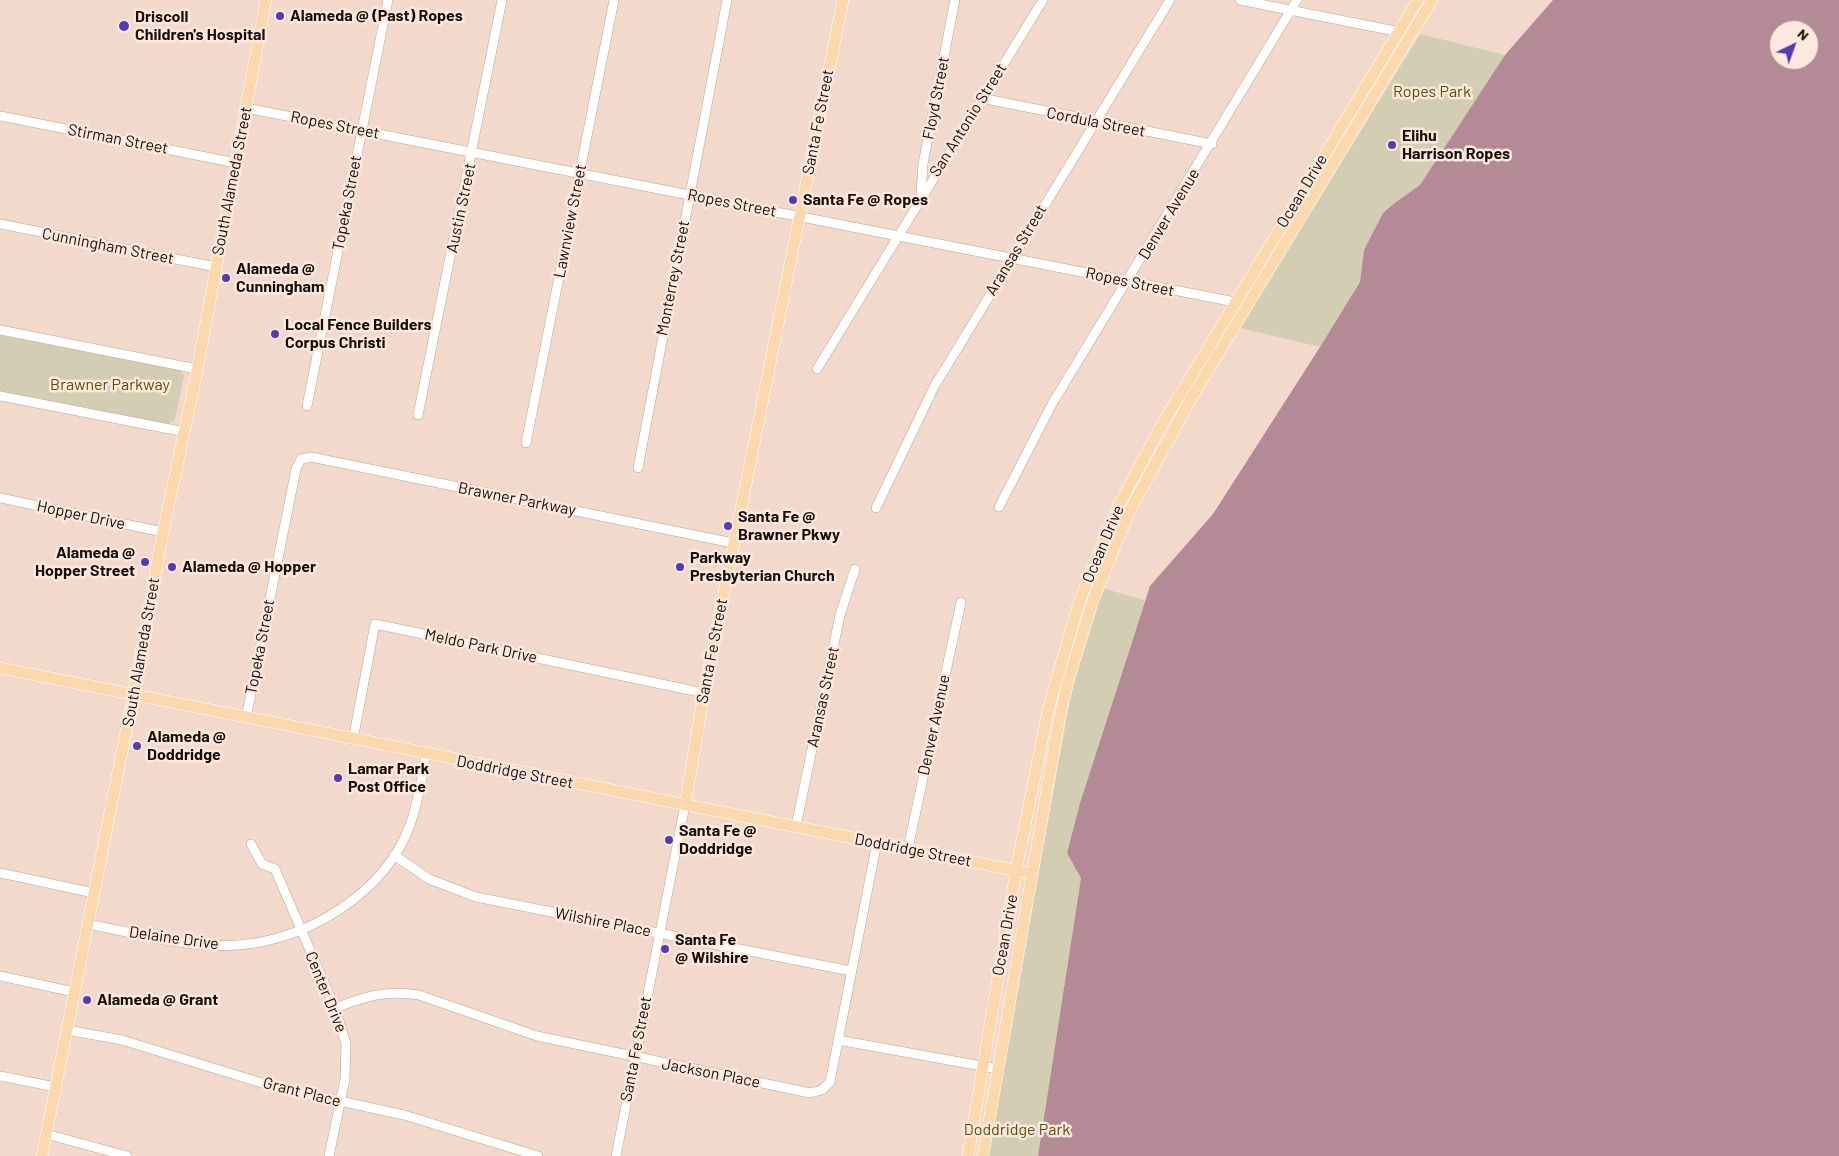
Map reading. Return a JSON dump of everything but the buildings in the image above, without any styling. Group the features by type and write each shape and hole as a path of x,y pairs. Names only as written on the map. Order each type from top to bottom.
{"main road":[{"name":"South Alameda Street","path":"42,1156 133,696 163,532 185,432 266,0"},
{"name":"Santa Fe Street","path":"685,805 704,692 733,543 843,0"},
{"name":"Ocean Drive","path":"983,1156 1060,715 1078,647 1138,469 1165,431 1187,394 1248,303 1331,168 1382,82 1418,0"},
{"name":"Ocean Drive","path":"1187,394 1234,303 1372,76 1404,33 1432,0"},
{"path":"1372,76 1382,82"},
{"path":"1320,162 1331,168"},
{"name":"Ocean Drive","path":"968,1156 1016,870 1048,710 1067,644 1093,566 1124,508 1148,475 1165,431"},
{"path":"1138,469 1148,475"},
{"path":"1067,644 1078,647"},
{"name":"Doddridge Street","path":"0,668 1031,874"},
{"path":"971,1136 986,1138"}],"street":[{"name":"Topeka Street","path":"307,406 388,0"},
{"name":"Austin Street","path":"418,416 502,0"},
{"name":"Lawnview Street","path":"526,443 614,0"},
{"name":"Monterrey Street","path":"638,468 727,0"},
{"name":"Floyd Street","path":"921,196 922,164 955,0"},
{"name":"San Antonio Street","path":"817,369 897,235 1043,0"},
{"name":"Aransas Street","path":"876,508 934,387 1170,0"},
{"path":"1240,0 1404,33"},
{"name":"Denver Avenue","path":"999,507 1052,404 1212,144 1297,0"},
{"name":"Cordula Street","path":"981,98 1212,144"},
{"name":"Ropes Street","path":"246,108 1012,257 1234,303 1248,303"},
{"name":"Stirman Street","path":"0,116 236,163"},
{"name":"Cunningham Street","path":"0,224 216,267"},
{"path":"0,330 197,369"},
{"path":"0,396 185,432"},
{"name":"Brawner Parkway","path":"301,459 311,457 733,543"},
{"name":"Topeka Street","path":"246,718 296,469 301,459"},
{"name":"Hopper Drive","path":"0,498 163,532"},
{"name":"Aransas Street","path":"796,826 840,615 855,569"},
{"name":"Denver Avenue","path":"908,848 961,602"},
{"name":"Meldo Park Drive","path":"353,740 375,624 704,692"},
{"name":"Delaine Drive","path":"88,924 196,944 237,946 267,942 301,930 330,916 356,899 394,855 409,826 420,789 426,754"},
{"name":"Santa Fe Street","path":"616,1156 685,805"},
{"path":"877,842 838,1040 998,1070"},
{"name":"Center Drive","path":"252,844 262,864 275,869 335,1008 342,1029 347,1060 330,1156"},
{"name":"Wilshire Place","path":"394,855 429,879 476,898 851,971"},
{"path":"0,873 94,893"},
{"path":"0,976 74,992"},
{"name":"Jackson Place","path":"335,1008 371,995 401,992 419,995 537,1036 635,1058 810,1093 822,1090 830,1082 838,1040"},
{"name":"Grant Place","path":"67,1030 122,1040 275,1087 404,1115 538,1156"},
{"path":"0,1076 56,1087"},
{"path":"46,1134 127,1156"}],"green space":[{"name":"Ropes Park","path":"1420,34 1505,55 1420,185 1396,202 1364,250 1360,282 1320,347 1240,328"},
{"name":"Brawner Parkway","path":"0,335 180,370 184,376 175,419 169,424 0,391"},
{"name":"Doddridge Park","path":"1105,589 1145,600 1080,803 1067,852 1081,877 1038,1156 987,1156 1072,689 1101,595"}],"shaded area":[{"path":"1553,0 1839,0 1839,1156 1038,1156 1081,878 1067,853 1080,803 1150,586 1213,514 1320,347 1360,282 1364,250 1383,213 1420,185 1505,55"}],"place":[{"name":"Alameda @ (Past) Ropes","path":"280,16"},
{"name":"Driscoll Children's Hospital","path":"124,26"},
{"name":"Elihu Harrison Ropes","path":"1392,145"},
{"name":"Santa Fe @ Ropes","path":"793,200"},
{"name":"Alameda @ Cunningham","path":"226,278"},
{"name":"Local Fence Builders Corpus Christi","path":"275,334"},
{"name":"Santa Fe @ Brawner Pkwy","path":"728,526"},
{"name":"Alameda @ Hopper Street","path":"145,562"},
{"name":"Alameda @ Hopper","path":"172,567"},
{"name":"Parkway Presbyterian Church","path":"680,567"},
{"name":"Alameda @ Doddridge","path":"137,746"},
{"name":"Lamar Park Post Office","path":"338,778"},
{"name":"Santa Fe @ Doddridge","path":"669,840"},
{"name":"Santa Fe @ Wilshire","path":"665,949"},
{"name":"Alameda @ Grant","path":"87,1000"}]}
